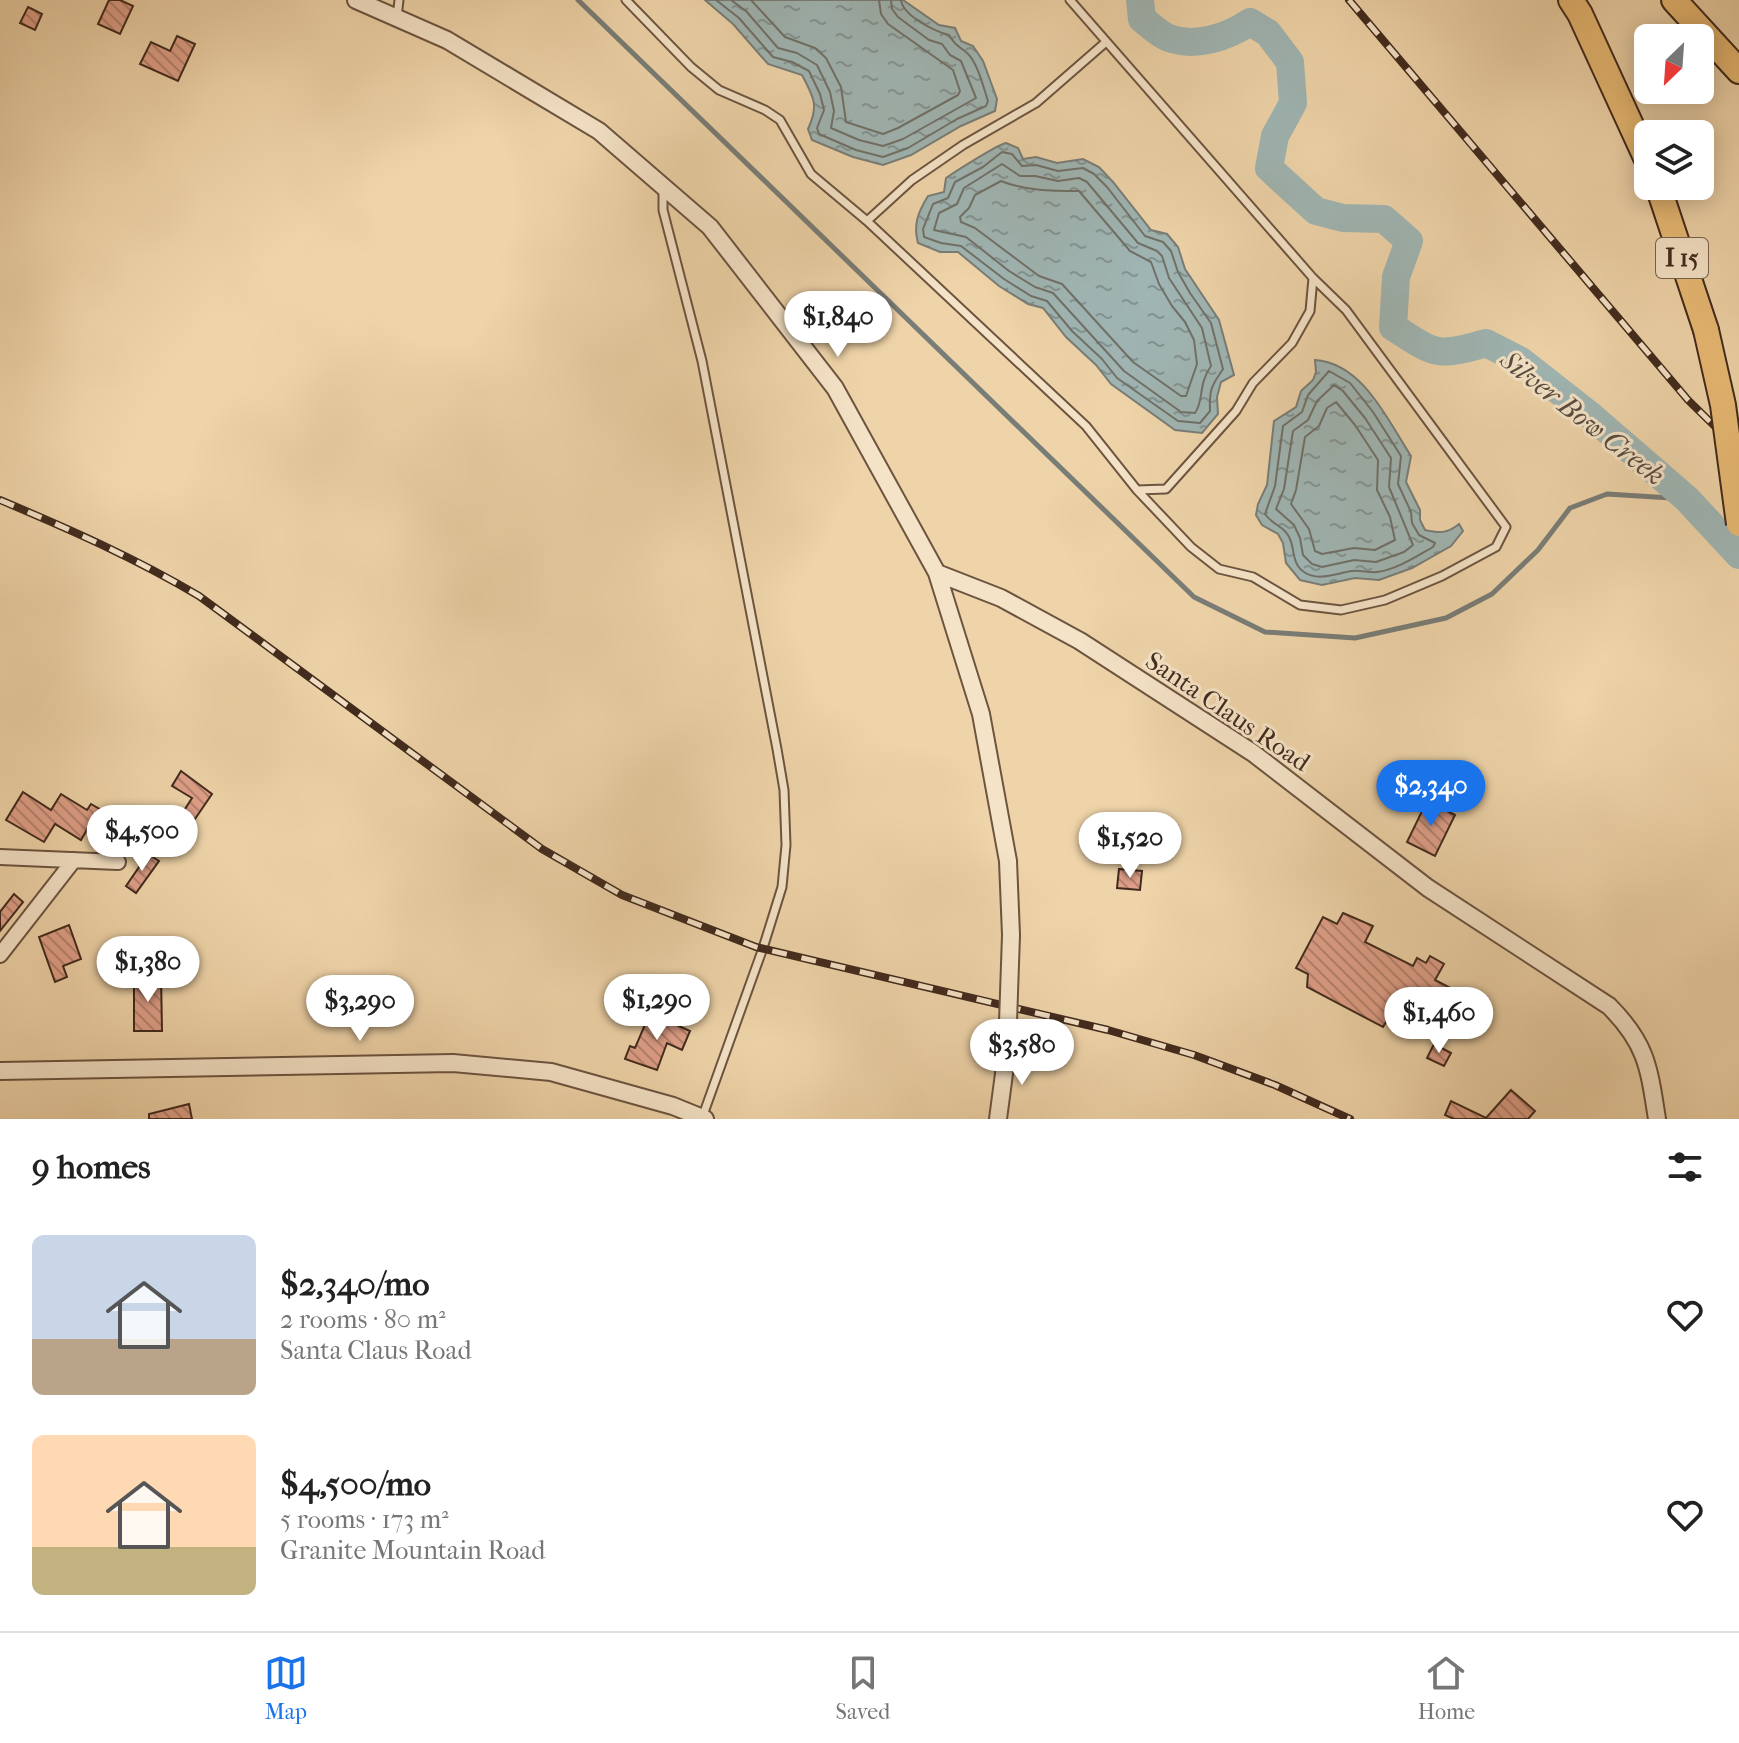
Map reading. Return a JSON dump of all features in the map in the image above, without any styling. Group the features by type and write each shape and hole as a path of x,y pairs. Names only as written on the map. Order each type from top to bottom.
{"highway":[{"path":"1571,0 1634,132"},
{"path":"1674,0 1739,71"},
{"name":"I 15","path":"1663,200 1706,330 1723,405 1739,524"}],"street":[{"path":"356,0 398,8 599,131 710,227 835,388 937,573 981,714 1008,861 1011,935 1007,1051 998,1119"},
{"name":"Santa Claus Road","path":"937,573 1001,598 1080,641 1253,753 1428,888 1609,1006 1629,1026 1648,1063 1657,1119"},
{"path":"0,857 118,862"},
{"path":"0,955 74,860"},
{"path":"0,1071 453,1063 551,1072 673,1106 703,1118"}],"lane":[{"path":"626,0 691,67 719,90 780,120 811,174 867,221 1086,426 1137,490 1191,547 1219,569 1253,577 1300,605 1341,610 1385,600 1442,576 1496,547 1506,527 1346,310 1313,278 1070,0"},
{"path":"867,221 925,171 1036,103 1106,42"},
{"path":"663,187 663,210 702,361 784,790 786,845 782,887 703,1118"},
{"path":"1137,490 1166,489 1236,411 1253,383 1292,343 1310,311 1313,278"}],"water":[{"path":"705,0 903,0 939,25 955,28 961,41 973,46 983,61 997,99 995,111 961,126 911,155 883,165 853,157 812,140 808,129 814,102 802,75 768,64 733,24"},
{"path":"1006,143 1018,148 1023,159 1036,157 1057,163 1083,159 1099,167 1151,230 1167,234 1178,247 1185,269 1219,320 1234,375 1221,382 1217,397 1218,414 1202,433 1175,430 1111,384 1043,308 1028,304 999,286 958,252 940,252 918,243 917,219 928,196 944,192 946,178"},
{"path":"1315,360 1347,371 1383,411 1411,456 1406,482 1420,510 1420,520 1425,530 1443,532 1459,524 1463,531 1451,546 1412,568 1379,580 1355,578 1322,585 1300,580 1286,563 1283,543 1278,534 1262,525 1256,515 1267,485 1274,421 1296,407 1301,391 1313,380"}],"building":[{"path":"109,0 120,0 133,6 120,34 98,24"},
{"path":"28,7 42,14 35,30 20,23"},
{"path":"177,36 195,44 178,81 140,64 151,42 170,51"},
{"path":"181,771 212,794 180,841 169,834 192,798 172,786"},
{"path":"23,792 51,810 61,794 87,810 91,804 129,826 118,845 88,828 81,840 55,824 44,842 6,820"},
{"path":"1427,801 1455,815 1435,856 1407,842"},
{"path":"148,854 159,861 136,893 126,886"},
{"path":"1119,869 1142,871 1140,890 1117,888"},
{"path":"14,894 23,902 0,931 0,912"},
{"path":"1343,913 1373,926 1365,942 1413,966 1417,958 1426,963 1430,956 1444,964 1435,980 1458,992 1445,1019 1428,1010 1418,1030 1403,1022 1399,1029 1386,1022 1383,1027 1307,987 1308,974 1296,968 1323,917 1337,924"},
{"path":"69,925 81,959 63,966 67,977 55,982 39,937"},
{"path":"134,976 161,976 162,1031 134,1031"},
{"path":"650,1013 690,1031 682,1050 667,1043 657,1070 625,1059 630,1046 635,1048"},
{"path":"1434,1044 1451,1053 1444,1066 1427,1058"},
{"path":"1511,1090 1535,1111 1528,1119 1454,1119 1445,1115 1451,1101 1486,1118"},
{"path":"189,1104 192,1119 149,1119 149,1114"}],"waterway":[{"path":"578,0 1194,597 1265,632 1355,638 1446,618 1492,594 1538,550 1570,508 1607,494 1687,499"},
{"name":"Silver Bow Creek","path":"1140,0 1142,19 1162,35 1179,41 1211,39 1250,22 1268,33 1290,62 1293,103 1275,136 1269,168 1316,211 1343,218 1384,219 1409,241 1396,277 1393,327 1436,351 1456,351 1486,343 1521,361 1591,416 1687,499 1739,555"}],"railway":[{"path":"1349,0 1688,400 1739,450"},
{"path":"0,500 151,569 199,596 542,849 622,895 756,947 1108,1030 1194,1055 1275,1085 1350,1119"}]}
